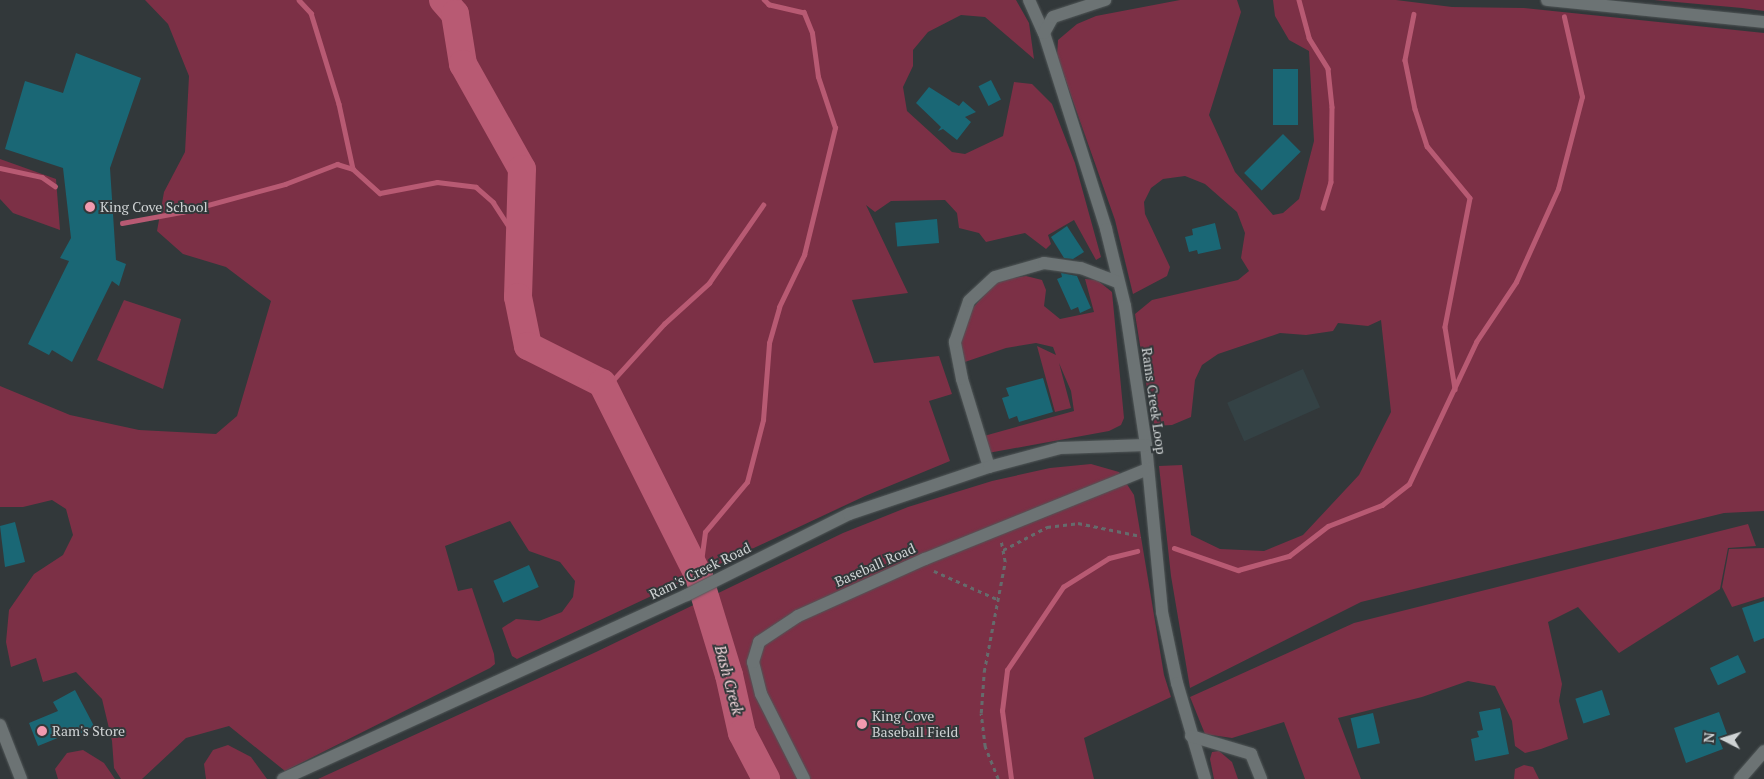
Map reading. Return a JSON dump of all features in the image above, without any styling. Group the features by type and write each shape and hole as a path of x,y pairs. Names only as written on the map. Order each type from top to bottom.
{"street":[{"name":"Rams Creek Loop","path":"1029,0 1044,33 1106,229 1118,282 1146,445 1162,612 1191,736 1205,779"},
{"path":"1044,33 1054,17 1105,0"},
{"path":"1547,0 1764,22"},
{"path":"989,467 962,379 955,342 969,301 995,277 1044,263 1081,268 1118,282"},
{"name":"Ram's Creek Road","path":"283,779 688,595 850,514 989,467 1060,448 1146,445"},
{"name":"Baseball Road","path":"804,779 761,694 753,662 759,642 798,616 914,564 998,528 1148,469"},
{"path":"0,725 21,779"},
{"path":"1191,736 1251,754 1261,779"},
{"path":"1740,779 1764,751"}],"path":[{"path":"1003,550 1047,527 1078,523 1128,531 1154,542"},
{"path":"998,528 1005,562 984,672 981,713 985,747 998,779"},
{"path":"914,564 974,585 999,600"}],"shaded area":[{"path":"145,0 1016,0 1029,23 1034,59 985,17 961,15 928,32 913,50 913,66 903,87 907,111 952,152 965,154 1003,136 1014,82 1032,84 1052,104 1075,163 1101,257 1096,260 1074,220 1048,235 1051,244 1046,249 1025,233 986,242 979,233 959,228 957,213 945,200 891,201 875,212 866,205 908,293 852,300 874,363 939,356 952,394 929,401 950,461 865,496 517,659 512,656 502,628 516,619 539,621 562,612 573,597 575,581 560,562 529,551 510,521 445,546 458,591 472,588 494,654 495,664 490,668 285,771 229,726 186,738 142,779 121,779 114,768 112,741 102,699 76,672 43,682 36,658 11,667 6,642 9,610 34,574 63,555 73,535 66,509 52,500 23,507 0,507 0,386 70,415 139,430 216,434 237,416 271,301 226,267 183,254 157,231 164,192 185,152 189,76 168,24"},
{"path":"1180,0 1237,0 1241,12 1209,115 1235,172 1273,215 1283,213 1299,199 1314,141 1309,51 1289,40 1275,16 1273,0 1396,0 1452,7 1524,8 1764,33 1764,511 1724,513 1361,602 1190,688 1171,576 1159,466 1182,465 1191,535 1220,549 1264,551 1303,535 1359,475 1391,412 1381,320 1368,326 1338,323 1333,331 1306,335 1280,333 1218,354 1202,365 1195,380 1191,417 1172,425 1153,426 1135,314 1152,300 1238,280 1249,271 1241,258 1245,233 1237,212 1205,184 1185,176 1163,179 1151,188 1144,202 1145,214 1170,267 1167,276 1133,294 1115,220 1057,56 1058,40 1077,24 1096,16"},
{"path":"1654,0 1764,0 1764,11 1742,8"},
{"path":"0,159 56,179 60,230 13,213 0,199"},
{"path":"1026,276 1042,280 1046,290 1044,306 1060,319 1094,312 1085,279 1097,280 1112,292 1124,418 1121,425 1109,431 988,453 984,436 1074,411 1071,391 1059,363 1071,408 1055,412 1037,346 1056,355 1053,347 1036,343 1006,348 959,364 960,334 969,312 998,280"},
{"path":"124,300 181,319 163,389 97,360"},
{"path":"1303,369 1320,407 1244,441 1227,403"},
{"path":"1091,464 1119,472 1134,495 1164,675 1171,697 1084,738 1094,779 758,779 755,772 757,779 318,779 596,652 843,533 908,507 992,481 1050,468"},
{"path":"1748,524 1756,546 1728,548 1720,589 1619,653 1578,607 1548,622 1562,684 1559,701 1568,739 1541,749 1525,753 1515,746 1512,721 1495,686 1468,681 1422,697 1338,718 1361,779 1305,779 1284,722 1232,738 1205,734 1190,697 1354,623"},
{"path":"1764,548 1764,597 1732,607 1722,587 1729,549"},
{"path":"228,745 251,757 267,779 206,779 204,764 213,750"},
{"path":"83,750 104,763 115,779 58,779 55,769 67,753"},
{"path":"1219,751 1232,762 1238,779 1214,779 1210,759 1212,752"},
{"path":"1524,765 1533,767 1539,779 1514,779 1515,769"}],"building":[{"name":"King Cove School","path":"76,53 141,78 110,168 116,260 126,264 119,286 112,281 72,362 52,350 49,355 28,344 69,261 60,258 71,238 63,168 5,149 25,81 63,93"},
{"path":"1273,69 1298,69 1298,125 1273,125"},
{"path":"991,80 1001,100 989,106 979,86"},
{"path":"929,87 959,106 963,101 976,112 965,117 971,122 957,140 943,129 938,131 941,127 916,103"},
{"path":"1283,134 1301,152 1262,191 1244,173"},
{"path":"937,219 939,243 897,247 895,223"},
{"path":"1215,223 1221,249 1198,254 1197,250 1189,252 1185,237 1193,235 1192,229"},
{"path":"1067,226 1084,252 1073,259 1064,258 1051,237"},
{"path":"1061,273 1077,276 1091,308 1080,313 1078,307 1071,310 1057,279 1062,277"},
{"path":"1043,378 1053,412 1019,422 1017,416 1009,419 1002,398 1009,396 1006,388"},
{"path":"15,522 25,562 5,567 0,526"},
{"path":"529,565 539,587 503,603 493,581"},
{"path":"1764,601 1764,638 1754,642 1742,608"},
{"path":"1738,655 1746,672 1718,685 1710,668"},
{"path":"75,690 94,726 72,738 70,733 38,746 29,723 58,711 53,702"},
{"path":"1602,690 1610,715 1583,723 1575,699"},
{"path":"1500,708 1509,754 1475,761 1471,739 1479,737 1477,731 1483,730 1479,712"},
{"path":"1719,712 1727,734 1718,737 1723,749 1686,763 1674,728"},
{"path":"1373,713 1380,743 1358,748 1351,718"}],"waterway":[{"path":"299,0 311,13 339,104 353,169"},
{"name":"Bash Creek","path":"443,0 455,14 463,64 522,169 518,297 528,346 602,383 699,577 729,675 742,733 766,779"},
{"path":"699,577 705,532 747,482 763,420 769,343 779,307 804,255 835,128 818,77 812,33 804,13 769,5 764,0"},
{"path":"1299,0 1309,38 1328,69 1332,107 1331,182 1323,208"},
{"path":"1414,14 1405,60 1415,109 1427,146 1470,198 1445,327 1455,389"},
{"path":"1174,548 1238,570 1289,556 1328,526 1382,505 1409,484 1476,342 1516,282 1558,189 1582,97 1564,17"},
{"path":"122,223 182,212 285,184 337,164 353,169 380,193 437,182 476,187 493,202 517,239"},
{"path":"0,168 42,177 55,186"},
{"path":"605,389 664,324 709,283 763,205"},
{"path":"1011,779 1002,711 1007,670 1063,587 1109,558 1137,551"}],"place":[{"name":"King Cove School","path":"90,207"},
{"name":"King Cove Baseball Field","path":"862,724"},
{"name":"Ram's Store","path":"42,731"}]}
